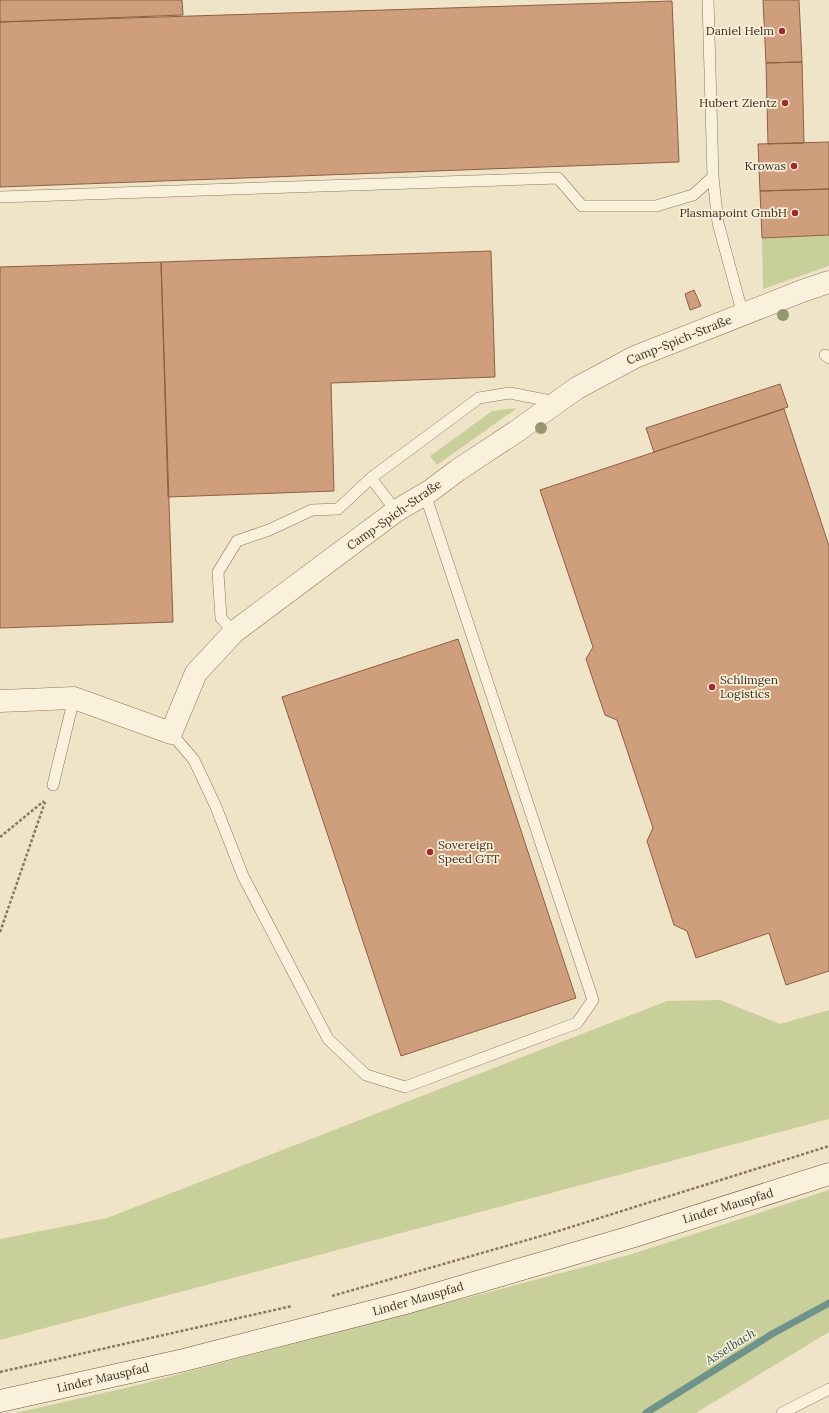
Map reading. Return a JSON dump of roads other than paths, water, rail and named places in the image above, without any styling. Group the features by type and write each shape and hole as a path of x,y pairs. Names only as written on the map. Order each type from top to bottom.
{"street":[{"name":"Camp-Spich-Straße","path":"171,733 196,673 234,632 396,511 425,494 577,388 635,356 802,291 829,282"},
{"path":"0,701 74,698 171,733"},
{"name":"Linder Mauspfad","path":"0,1401 184,1360 409,1302 639,1234 829,1174"}],"lane":[{"path":"708,0 713,176 718,223 743,315"},
{"path":"0,197 558,178 582,206 656,206 693,195 713,176"},
{"path":"234,632 221,618 218,572 237,541 269,530 312,510 338,509 371,478 479,398 510,393 556,402"},
{"path":"371,478 396,511"},
{"path":"171,733 194,760 216,807 244,876 328,1039 366,1075 405,1087 577,1023 593,1000 425,494"},
{"path":"53,785 74,698"},
{"path":"782,1413 829,1389"}],"waterway":[{"name":"Asselbach","path":"646,1413 772,1334 829,1303"}],"place":[{"name":"Daniel Helm","path":"782,31"},
{"name":"Hubert Zientz","path":"785,103"},
{"name":"Krowas","path":"794,166"},
{"name":"Plasmapoint GmbH","path":"795,213"},
{"name":"Schlimgen Logistics","path":"712,687"},
{"name":"Sovereign Speed GTT","path":"430,852"}]}
